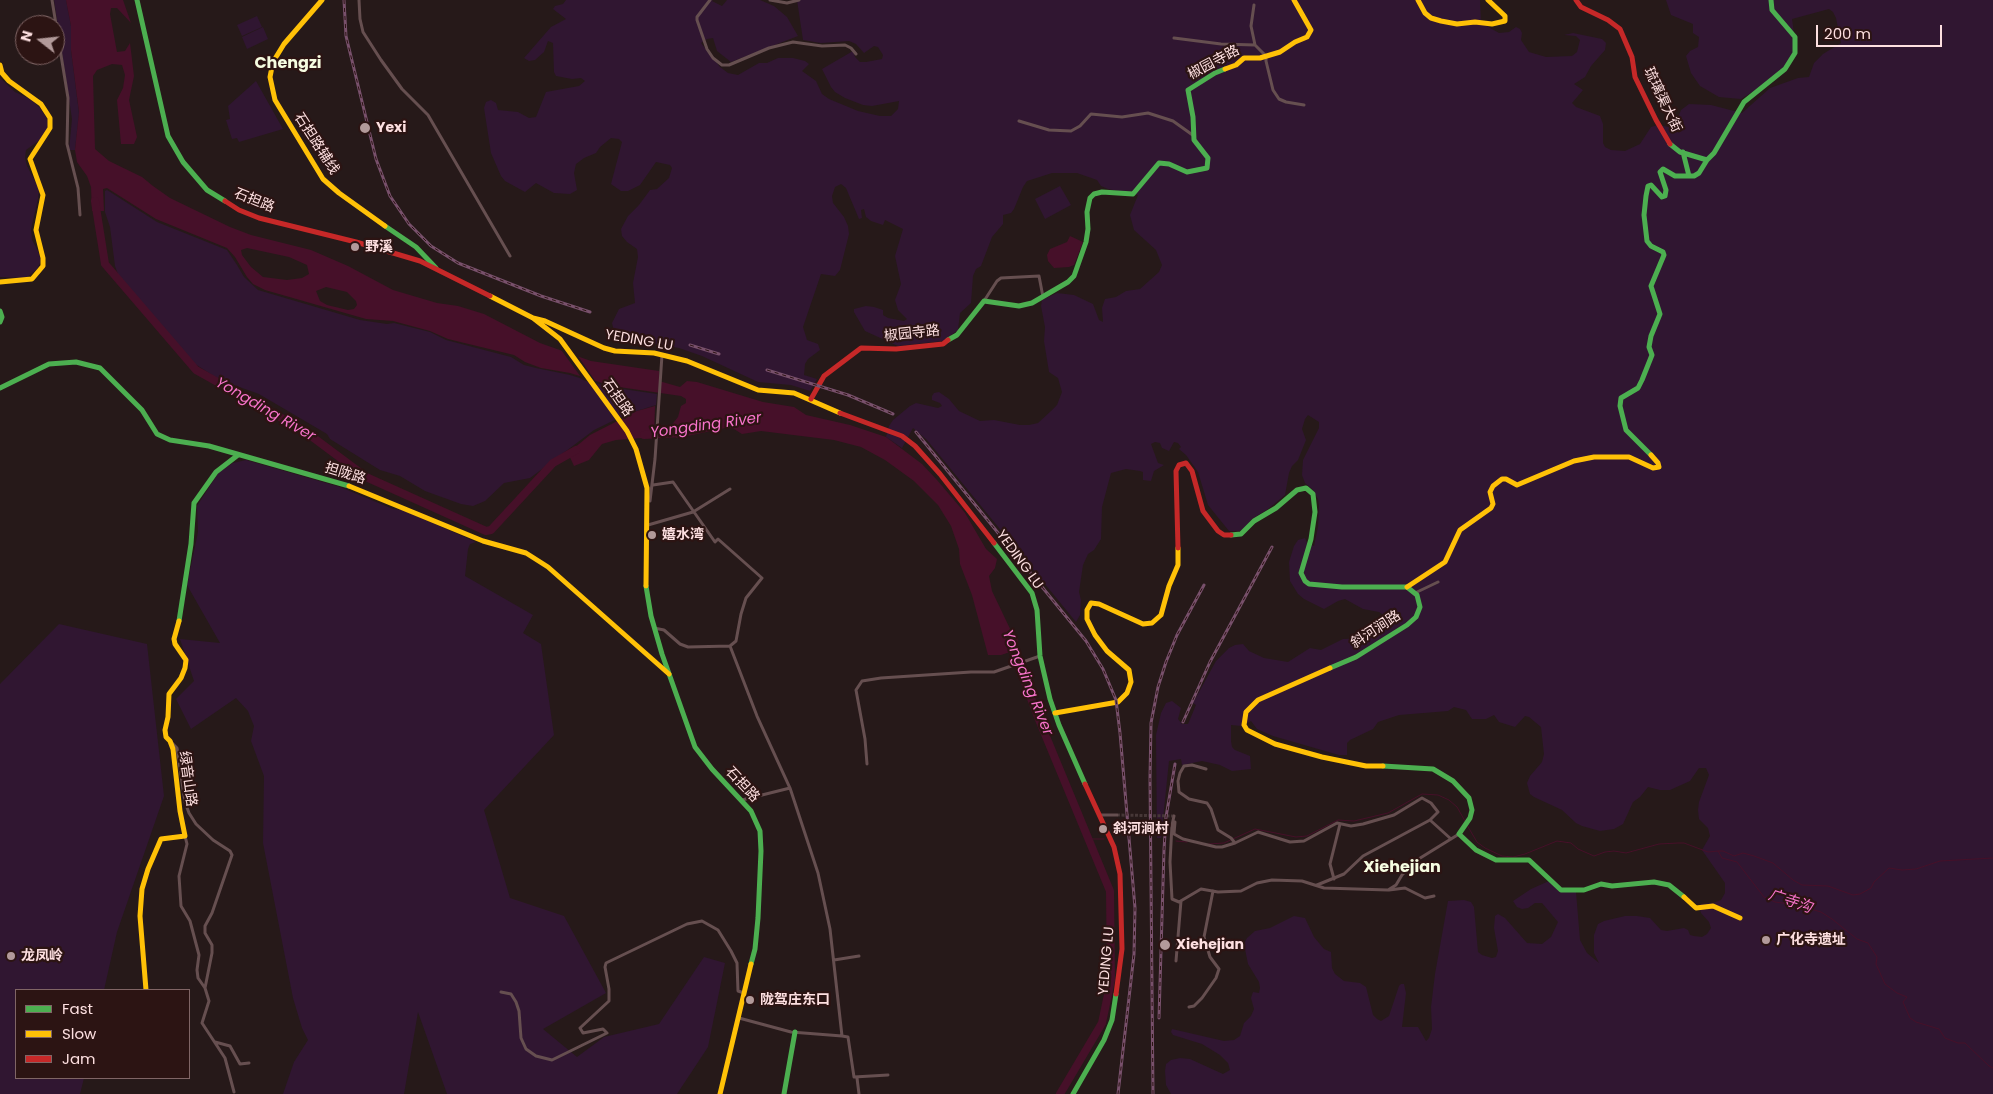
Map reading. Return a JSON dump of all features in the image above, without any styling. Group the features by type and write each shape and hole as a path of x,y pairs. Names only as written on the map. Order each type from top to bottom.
{"main road":[{"name":"石担路","path":"137,0 168,136 183,162 207,190 239,210 259,218 387,250 436,268 532,318 544,325 560,340 627,431 636,449 646,478 648,508 645,578 654,628 695,747 712,769 751,811 757,821 761,841 757,926 753,961 720,1094"},
{"name":"石担路辅线","path":"322,0 284,44 273,62 270,78 275,100 323,179 339,193 416,247 436,268"},
{"name":"椒园寺路","path":"811,400 824,376 856,350 866,348 896,349 946,343 957,334 984,301 1019,306 1032,303 1074,276 1088,236 1087,212 1090,198 1094,194 1102,192 1134,194 1159,163 1169,164 1187,172 1204,170 1208,165 1208,158 1194,140 1193,116 1188,90 1215,73 1236,65 1244,58 1260,58 1280,52 1310,34 1310,27 1294,0"},
{"path":"1418,0 1425,13 1431,18 1441,21 1457,24 1475,22 1492,24 1505,21 1505,16 1488,0"},
{"name":"琉璃渠大街","path":"1576,0 1581,6 1620,29 1632,56 1635,77 1656,120 1672,146 1680,152 1707,160"},
{"path":"1055,713 1118,702 1127,693 1131,682 1129,670 1107,650 1095,635 1087,619 1087,610 1091,603 1099,604 1134,622 1148,625 1156,621 1161,615 1169,586 1178,565 1176,471 1180,464 1188,465 1192,470 1203,510 1218,531 1224,535 1241,534 1254,521 1281,504 1297,490 1303,487 1309,489 1314,498 1315,512 1311,539 1301,573 1303,579 1309,584 1342,587 1407,587 1444,562 1460,530 1491,508 1493,504 1490,492 1497,483 1506,479 1517,485 1548,474 1574,461 1594,457 1629,457 1653,468 1659,467 1658,462 1626,430 1620,402 1626,394 1638,388 1642,380 1652,355 1649,347 1651,336 1660,314 1651,286 1664,256 1663,252 1647,242 1644,214 1648,186 1654,187 1662,197 1666,194 1660,172 1663,169 1675,176 1694,176 1699,173 1718,146 1744,102 1785,69 1795,53 1795,37 1772,10 1771,0"},
{"path":"0,65 2,73 9,81 41,104 50,118 50,128 30,159 43,195 36,230 43,258 43,266 32,279 0,282"},
{"path":"1683,152 1689,176"},
{"path":"0,311 2,317 0,322"},
{"name":"YEDING LU","path":"532,318 545,320 573,336 604,348 615,351 654,353 687,362 758,390 794,393 840,413 902,436 915,446 940,474 1032,593 1037,610 1040,656 1055,713 1114,847 1120,874 1122,949 1112,1020 1109,1030 1073,1094"},
{"name":"担陇路","path":"0,388 49,364 59,362 88,364 100,368 142,410 157,434 170,440 208,446 356,488 483,541 526,553 548,567 670,675"},
{"name":"绿音山路","path":"185,836 180,811 173,749 166,737 165,730 170,694 181,678 186,660 175,644 174,639 182,610 194,503 216,472 238,455"},
{"path":"1407,587 1415,593"},
{"name":"斜河涧路","path":"1415,593 1420,607 1416,617 1407,625 1356,658 1258,700 1246,712 1244,725 1251,733 1275,744 1322,757 1366,766 1433,769 1454,781 1469,798 1472,810 1459,834"},
{"path":"1459,834 1476,850 1496,860 1529,860 1561,890 1584,890 1601,884 1612,886 1654,882 1669,885 1696,908 1713,906 1740,918"},
{"path":"146,989 140,916 142,889 161,839 185,836"},
{"path":"784,1094 795,1032"}],"street":[{"path":"52,0 68,98 67,144 78,188 80,215"},
{"path":"359,0 363,32 402,89 428,115 510,256"},
{"path":"710,0 697,17 697,20 706,48 713,58 722,65 729,65 769,48 793,42 822,46 845,45 856,54"},
{"path":"770,0 787,3 799,0"},
{"path":"1254,5 1251,26 1255,45 1266,56 1276,95 1286,102 1304,105"},
{"path":"1174,38 1221,44 1255,45"},
{"path":"1019,121 1050,130 1072,130 1080,126 1091,114 1122,117 1148,113 1173,121 1194,136"},
{"path":"984,301 997,281 1002,278 1039,276 1043,297"},
{"path":"648,508 656,447 663,363 662,355"},
{"path":"652,485 673,482 714,542 718,539 762,578 746,598 740,614 736,641 730,646 688,647 680,644 664,630 654,628"},
{"path":"647,525 694,512 730,489"},
{"path":"1415,593 1438,582"},
{"path":"730,646 757,716 790,788 818,873 830,929 842,1036"},
{"path":"867,764 865,739 856,690 862,682 899,677 994,672 1040,656"},
{"path":"170,741 177,748 184,802 189,813 196,824 213,840 230,851 232,855 212,913 205,926 205,933 212,945 212,953 205,988"},
{"path":"1206,769 1192,765 1184,766 1178,781 1179,792 1189,799 1206,803 1211,809 1218,830 1233,841"},
{"path":"742,800 790,788"},
{"path":"1317,885 1344,874 1362,856 1430,820 1438,812 1431,803 1422,798 1394,815 1363,824 1351,826 1340,824 1304,841 1290,842 1258,832 1233,841 1222,848 1188,841 1174,834 1175,818 1172,825 1170,862 1172,899 1179,902 1201,889 1241,891 1257,882 1272,880 1302,881 1324,888 1388,890 1405,888 1425,898 1434,896"},
{"path":"1100,815 1117,815"},
{"path":"1430,820 1451,839"},
{"path":"1334,878 1330,864 1340,824"},
{"path":"1388,890 1396,885 1402,875 1417,860 1459,834"},
{"path":"185,836 187,844 180,876 181,906 190,921 199,954 198,978 205,988 209,1001 202,1023 225,1058 234,1092"},
{"path":"1189,1007 1194,1006 1202,998 1220,969 1210,957 1204,937 1213,891"},
{"path":"1176,961 1181,901"},
{"path":"501,992 511,994 516,1002 519,1011 521,1038 526,1048 536,1056 552,1060 607,1034 606,1030 603,1029 583,1033 580,1028 609,1001 606,963 687,924 702,921 718,930 731,951 737,963 738,991 745,993"},
{"path":"834,960 859,956"},
{"path":"739,1018 767,1027 795,1032 848,1036 854,1077 857,1078 859,1094"},
{"path":"214,1041 230,1046 240,1064 250,1063"},
{"path":"857,1078 888,1075"}],"shaded area":[{"path":"54,0 66,0 71,26 71,50 79,113 75,150 69,150 72,119 64,65 65,15 56,15"},
{"path":"66,0 123,0 131,23 117,8 111,8 110,14 117,52 125,51 130,43 134,76 129,100 137,137 134,144 121,144 117,100 123,88 125,75 122,65 112,64 97,70 93,76 95,149 109,161 142,177 170,198 230,227 251,235 311,250 348,266 393,290 484,314 540,343 591,361 659,371 659,381 680,387 687,381 697,382 763,402 794,407 806,415 850,425 886,437 922,464 937,480 965,513 986,549 997,559 995,568 989,576 992,591 1013,635 1017,636 1016,650 1001,655 988,655 972,595 960,564 959,549 951,526 938,505 914,481 885,460 861,447 834,440 761,431 742,434 734,429 702,420 693,422 685,435 676,438 670,427 678,417 681,406 686,403 686,399 681,396 612,386 570,373 541,368 525,362 514,355 448,339 430,331 393,321 366,319 265,290 253,284 227,248 156,219 107,188 103,189 104,211 92,211 91,187 87,176 77,162 75,150 79,112 71,50 71,26","holes":["247,248 289,257 307,265 309,274 302,278 287,280 263,277 251,267 242,255 241,250","326,287 347,292 356,301 357,305 354,309 348,310 327,305 320,301 316,291"]},
{"path":"566,0 713,0 722,6 727,0 760,0 774,6 787,17 798,36 731,62 717,51 713,38 707,39 701,43 720,67 728,73 738,75 759,63 767,63 778,58 793,58 805,61 809,64 802,71 816,81 822,94 829,99 858,111 880,116 891,116 898,109 899,101 872,106 863,105 845,98 831,87 822,69 853,51 855,57 860,62 882,59 883,55 878,47 874,46 864,53 856,44 849,41 821,43 803,40 797,0 1480,0 1481,23 1499,33 1509,32 1516,27 1520,29 1522,33 1521,40 1529,52 1546,57 1572,56 1577,52 1580,40 1576,36 1564,35 1573,33 1602,39 1606,43 1605,50 1591,66 1585,77 1574,84 1583,90 1572,103 1576,107 1600,116 1603,124 1603,143 1605,147 1611,150 1625,151 1640,144 1651,127 1658,125 1674,128 1681,110 1689,104 1711,105 1742,113 1770,88 1798,78 1809,77 1814,63 1823,54 1841,43 1836,18 1829,9 1792,19 1795,40 1793,55 1782,74 1741,99 1719,97 1700,86 1691,73 1686,56 1690,51 1698,47 1699,37 1693,33 1693,24 1671,15 1666,0 1993,0 1993,1094 1171,1094 1166,1085 1165,1071 1166,1064 1171,1060 1180,1058 1190,1059 1223,1074 1230,1070 1228,1063 1220,1055 1202,1044 1173,1035 1172,1029 1224,1041 1234,1040 1240,1036 1244,1023 1251,1016 1254,1009 1251,998 1253,992 1259,993 1260,988 1259,982 1248,964 1244,944 1247,938 1255,931 1270,928 1294,916 1305,918 1314,937 1324,949 1331,952 1332,968 1335,974 1344,981 1360,983 1366,987 1373,1015 1377,1019 1381,1021 1389,1016 1399,986 1404,984 1406,993 1402,1027 1418,1027 1426,1041 1432,1029 1431,1007 1435,974 1448,901 1464,900 1471,902 1474,907 1478,952 1492,958 1496,957 1498,951 1494,928 1495,916 1498,914 1505,918 1527,943 1542,944 1551,937 1558,922 1542,903 1535,903 1528,908 1522,909 1517,907 1513,901 1531,889 1549,881 1559,891 1576,892 1580,940 1587,953 1599,963 1594,953 1594,935 1598,924 1604,921 1625,916 1637,916 1650,918 1661,930 1667,931 1684,928 1688,930 1690,935 1702,937 1707,934 1711,928 1709,922 1701,913 1699,906 1721,900 1725,893 1725,883 1702,850 1710,836 1708,828 1699,819 1698,810 1709,775 1706,768 1699,768 1690,781 1670,790 1648,787 1633,802 1623,824 1614,829 1600,831 1576,823 1562,810 1530,794 1527,783 1530,776 1542,762 1544,754 1541,727 1529,717 1525,716 1515,727 1499,722 1494,715 1486,719 1472,719 1466,710 1454,707 1448,711 1399,715 1378,722 1373,729 1350,740 1347,743 1347,755 1339,755 1273,736 1257,729 1251,721 1242,726 1231,725 1231,741 1232,747 1235,750 1250,756 1251,769 1232,771 1220,765 1202,761 1182,765 1181,759 1169,761 1161,838 1157,838 1156,735 1161,713 1166,703 1172,701 1181,708 1178,719 1182,724 1188,724 1196,705 1193,703 1216,661 1229,648 1235,645 1243,644 1249,651 1264,658 1288,662 1310,648 1321,650 1343,639 1368,638 1384,632 1388,625 1385,616 1379,612 1363,609 1345,599 1324,609 1304,599 1298,594 1290,581 1289,562 1294,546 1298,540 1305,538 1307,543 1314,546 1318,527 1318,499 1312,489 1305,483 1302,475 1303,460 1319,428 1319,422 1308,415 1305,419 1302,429 1306,440 1298,460 1292,466 1289,473 1285,495 1252,519 1244,530 1240,531 1229,531 1208,505 1198,472 1186,455 1179,449 1181,447 1178,443 1174,442 1169,451 1162,448 1160,443 1155,442 1151,444 1158,463 1164,465 1154,471 1151,481 1143,480 1143,472 1140,471 1126,469 1111,473 1102,507 1101,539 1094,550 1088,554 1083,565 1079,592 1081,600 1080,615 1076,622 927,440 913,428 902,448 886,437 893,420 910,406 916,403 938,408 942,406 940,403 932,400 934,393 939,392 949,399 959,411 980,421 994,420 1029,425 1038,423 1051,411 1057,405 1062,392 1058,378 1049,372 1044,341 1045,327 1041,306 1042,300 1057,293 1074,295 1093,304 1099,320 1103,322 1102,308 1105,299 1116,297 1126,291 1140,289 1159,272 1162,265 1156,250 1134,230 1130,215 1138,195 1108,189 1101,186 1097,180 1077,173 1052,173 1027,181 1014,209 1011,213 1003,215 1003,224 992,237 981,266 976,269 973,276 971,303 960,313 958,330 943,341 898,346 865,331 854,309 866,306 874,307 883,310 883,315 888,318 904,321 907,319 898,310 895,300 901,284 895,256 903,229 885,220 883,225 871,221 866,217 864,209 861,210 862,218 859,219 846,188 841,184 835,187 832,196 833,203 844,217 849,234 840,270 835,276 821,274 803,327 807,340 818,344 820,350 808,359 805,364 804,375 817,379 810,391 791,385 758,382 702,356 679,348 626,339 614,331 612,323 619,309 635,303 633,283 638,257 637,249 622,236 621,229 628,216 650,190 657,189 669,178 672,168 670,165 656,162 640,185 628,191 621,191 611,184 622,142 619,139 611,138 596,153 576,164 574,173 577,190 570,194 554,193 536,183 525,192 505,181 491,153 484,108 486,102 491,100 496,103 498,110 518,112 529,118 536,117 546,92 579,86 585,81 581,78 572,79 556,76 554,72 553,43 548,41 544,52 535,60 529,61 524,58 551,27 566,19 553,9 555,6 563,4"},
{"path":"257,16 262,27 242,36 237,25"},
{"path":"263,27 268,39 247,49 242,37"},
{"path":"0,78 15,92 30,99 40,108 48,120 47,131 41,139 26,150 27,166 39,189 31,229 32,240 41,261 37,269 26,278 0,277"},
{"path":"256,81 283,129 239,142 237,138 232,139 226,120 230,119 228,106"},
{"path":"1060,186 1071,205 1045,219 1035,199"},
{"path":"107,190 157,222 227,250 244,277 258,290 360,320 387,324 394,323 430,332 446,340 511,357 524,365 570,375 609,387 657,394 656,405 627,414 594,430 530,478 504,483 485,501 473,506 461,504 425,491 400,476 380,470 330,439 327,434 259,394 220,380 195,364 119,277 115,266 110,227 105,212 105,191"},
{"path":"1070,236 1083,242 1074,265 1054,268 1048,261 1047,255 1050,249 1067,242"},
{"path":"655,406 654,437 616,440 602,444 589,460 574,466 568,453 590,435 637,411"},
{"path":"246,460 340,487 393,509 403,510 476,542 470,544 468,549 465,576 533,615 523,633 541,644 554,735 484,810 510,898 564,916 606,993 543,1029 577,1057 604,1037 659,1024 704,957 725,963 708,1047 677,1094 447,1094 418,1012 404,1094 283,1094 294,1062 308,1040 302,1028 293,998 263,843 264,776 251,741 254,726 248,711 236,698 191,729 176,699 194,681 180,639 220,643 187,585 198,532 197,506 219,472 233,463"},
{"path":"59,624 147,644 164,796 117,932 104,989 15,989 15,1079 84,1079 80,1094 0,1094 0,684"}],"pier":[{"path":"559,347 576,353 598,385 583,380"}],"waterway":[{"name":"Yongding River","path":"95,201 105,264 196,370 303,430 366,477 486,531 491,530 553,463 576,450"},
{"name":"Yongding River","path":"644,435 682,433 729,423"},
{"name":"Yongding River","path":"1010,643 1040,722 1110,891 1111,980 1102,1023 1060,1094"},
{"path":"1209,844 1224,843 1255,829 1296,837 1307,836 1338,820 1354,821 1388,813 1422,794 1438,795 1449,800 1457,807 1465,821"},
{"name":"广寺沟","path":"1467,825 1477,842 1502,856 1513,857 1525,854 1557,841 1571,843 1578,849 1594,856 1605,852 1626,853 1659,844 1678,843 1684,843 1708,852 1718,851 1722,858 1737,862 1764,897 1775,902 1797,905 1821,912 1857,939 1868,943 1877,957 1876,964 1885,984 1897,993 1907,997 1903,1002 1910,1018 1916,1022 1939,1029 1945,1038 1958,1043 1965,1043 1993,1068"},
{"path":"1089,839 1104,839"},
{"path":"1176,841 1187,842"},
{"path":"1718,851 1734,856 1743,853 1754,856 1773,863 1802,885 1828,886 1853,895 1860,894 1871,888 1874,882 1889,868 1902,870 1916,869 1940,861 1993,858"}],"tunnel":[{"path":"1117,815 1174,816"}],"railway":[{"path":"344,0 346,36 376,159 390,196 409,224 431,246 458,263 541,296 590,312"},
{"path":"690,345 719,354"},
{"path":"767,370 848,395 893,414"},
{"path":"916,432 1086,641 1103,669 1116,700 1135,908 1134,954 1118,1094"},
{"path":"1183,722 1210,662 1272,547"},
{"path":"1153,1094 1151,723 1158,687 1166,662 1177,635 1204,585"},
{"path":"1159,1018 1166,817 1175,764"}],"traffic: fast":[{"path":"137,0 168,136 183,162 207,190 225,201"},
{"path":"1670,144 1680,152 1707,160 1714,153 1744,102 1785,69 1795,53 1795,37 1772,10 1771,0"},
{"path":"948,340 957,335 984,301 1019,306 1032,303 1068,282 1074,276 1086,242 1088,229 1087,212 1090,198 1094,194 1102,192 1133,194 1159,163 1169,164 1187,172 1207,168 1208,158 1194,140 1193,117 1188,90 1225,69"},
{"path":"1683,152 1689,176"},
{"path":"1651,455 1626,430 1620,406 1621,398 1638,388 1642,380 1652,355 1649,347 1651,336 1660,314 1651,286 1664,255 1663,252 1651,246 1647,241 1644,215 1646,196 1648,186 1651,185 1662,197 1665,196 1666,190 1660,172 1663,169 1675,176 1694,176 1699,173 1707,160"},
{"path":"385,226 416,247 436,268"},
{"path":"0,311 2,317 0,322"},
{"path":"0,388 49,364 76,362 100,368 142,410 157,434 170,440 209,446 349,486"},
{"path":"179,621 191,544 194,503 216,472 238,455"},
{"path":"1231,535 1241,534 1254,521 1276,508 1297,490 1306,488 1313,494 1315,512 1311,539 1301,573 1305,581 1309,584 1342,587 1407,587 1417,595 1420,607 1416,617 1407,625 1356,657 1330,668"},
{"path":"994,543 1032,593 1037,610 1040,656 1050,699 1059,725 1085,784"},
{"path":"646,586 651,616 662,654 695,747 712,769 751,811 760,831 758,918 755,949 751,964"},
{"path":"1383,766 1433,769 1453,781 1469,798 1472,810 1470,818 1459,834 1476,850 1496,860 1529,860 1561,890 1584,890 1601,884 1612,886 1654,882 1669,885 1684,897"},
{"path":"1073,1094 1104,1040 1112,1020 1116,994"},
{"path":"784,1094 795,1032"}],"traffic: slow":[{"path":"322,0 284,44 273,62 270,77 275,100 323,179 385,226"},
{"path":"1225,69 1236,65 1244,58 1260,58 1280,52 1307,37 1311,30 1294,0"},
{"path":"1418,0 1425,13 1431,18 1441,21 1457,24 1475,22 1492,24 1505,21 1505,16 1488,0"},
{"path":"0,65 2,73 9,81 41,104 50,118 50,128 30,159 43,195 36,230 43,258 43,266 32,279 0,282"},
{"path":"490,296 533,318 560,339 627,431 636,449 647,488 646,586"},
{"path":"533,318 545,321 604,348 615,351 654,353 687,361 758,390 794,393 840,413"},
{"path":"1407,587 1445,562 1460,530 1491,508 1493,504 1490,492 1493,486 1502,479 1517,485 1574,461 1594,457 1629,457 1653,468 1659,467 1651,455"},
{"path":"349,486 483,541 526,553 548,567 669,674"},
{"path":"1055,713 1118,702 1127,693 1131,682 1129,670 1107,651 1095,635 1087,619 1087,610 1091,603 1099,604 1143,624 1152,623 1161,615 1169,586 1178,565 1178,548"},
{"path":"146,989 140,916 142,889 161,839 185,836 180,811 173,749 166,737 165,730 168,717 169,694 181,678 185,668 186,660 175,644 174,639 179,621"},
{"path":"1330,668 1258,700 1246,712 1244,725 1247,730 1275,744 1322,757 1366,766 1383,766"},
{"path":"1684,897 1696,908 1713,906 1740,918"},
{"path":"720,1094 751,964"}],"traffic: jam":[{"path":"1576,0 1581,7 1608,20 1620,29 1632,57 1635,77 1670,144"},
{"path":"225,201 239,210 259,218 356,242 420,261 490,296"},
{"path":"811,399 824,376 861,348 896,349 943,344 948,340"},
{"path":"840,413 902,436 915,446 940,474 994,543"},
{"path":"1178,548 1176,471 1179,465 1186,463 1192,471 1203,511 1218,531 1224,535 1231,535"},
{"path":"1085,784 1114,847 1120,874 1122,949 1116,994"}],"place":[{"name":"Yexi","path":"365,128"},
{"name":"野溪","path":"355,247"},
{"name":"嬉水湾","path":"652,535"},
{"name":"斜河涧村","path":"1103,829"},
{"name":"广化寺遗址","path":"1766,940"},
{"name":"Xiehejian","path":"1165,945"},
{"name":"龙凤岭","path":"11,956"},
{"name":"陇驾庄东口","path":"750,1000"}],"district":[{"name":"Chengzi","path":"288,64"},
{"name":"Xiehejian","path":"1402,868"}]}
